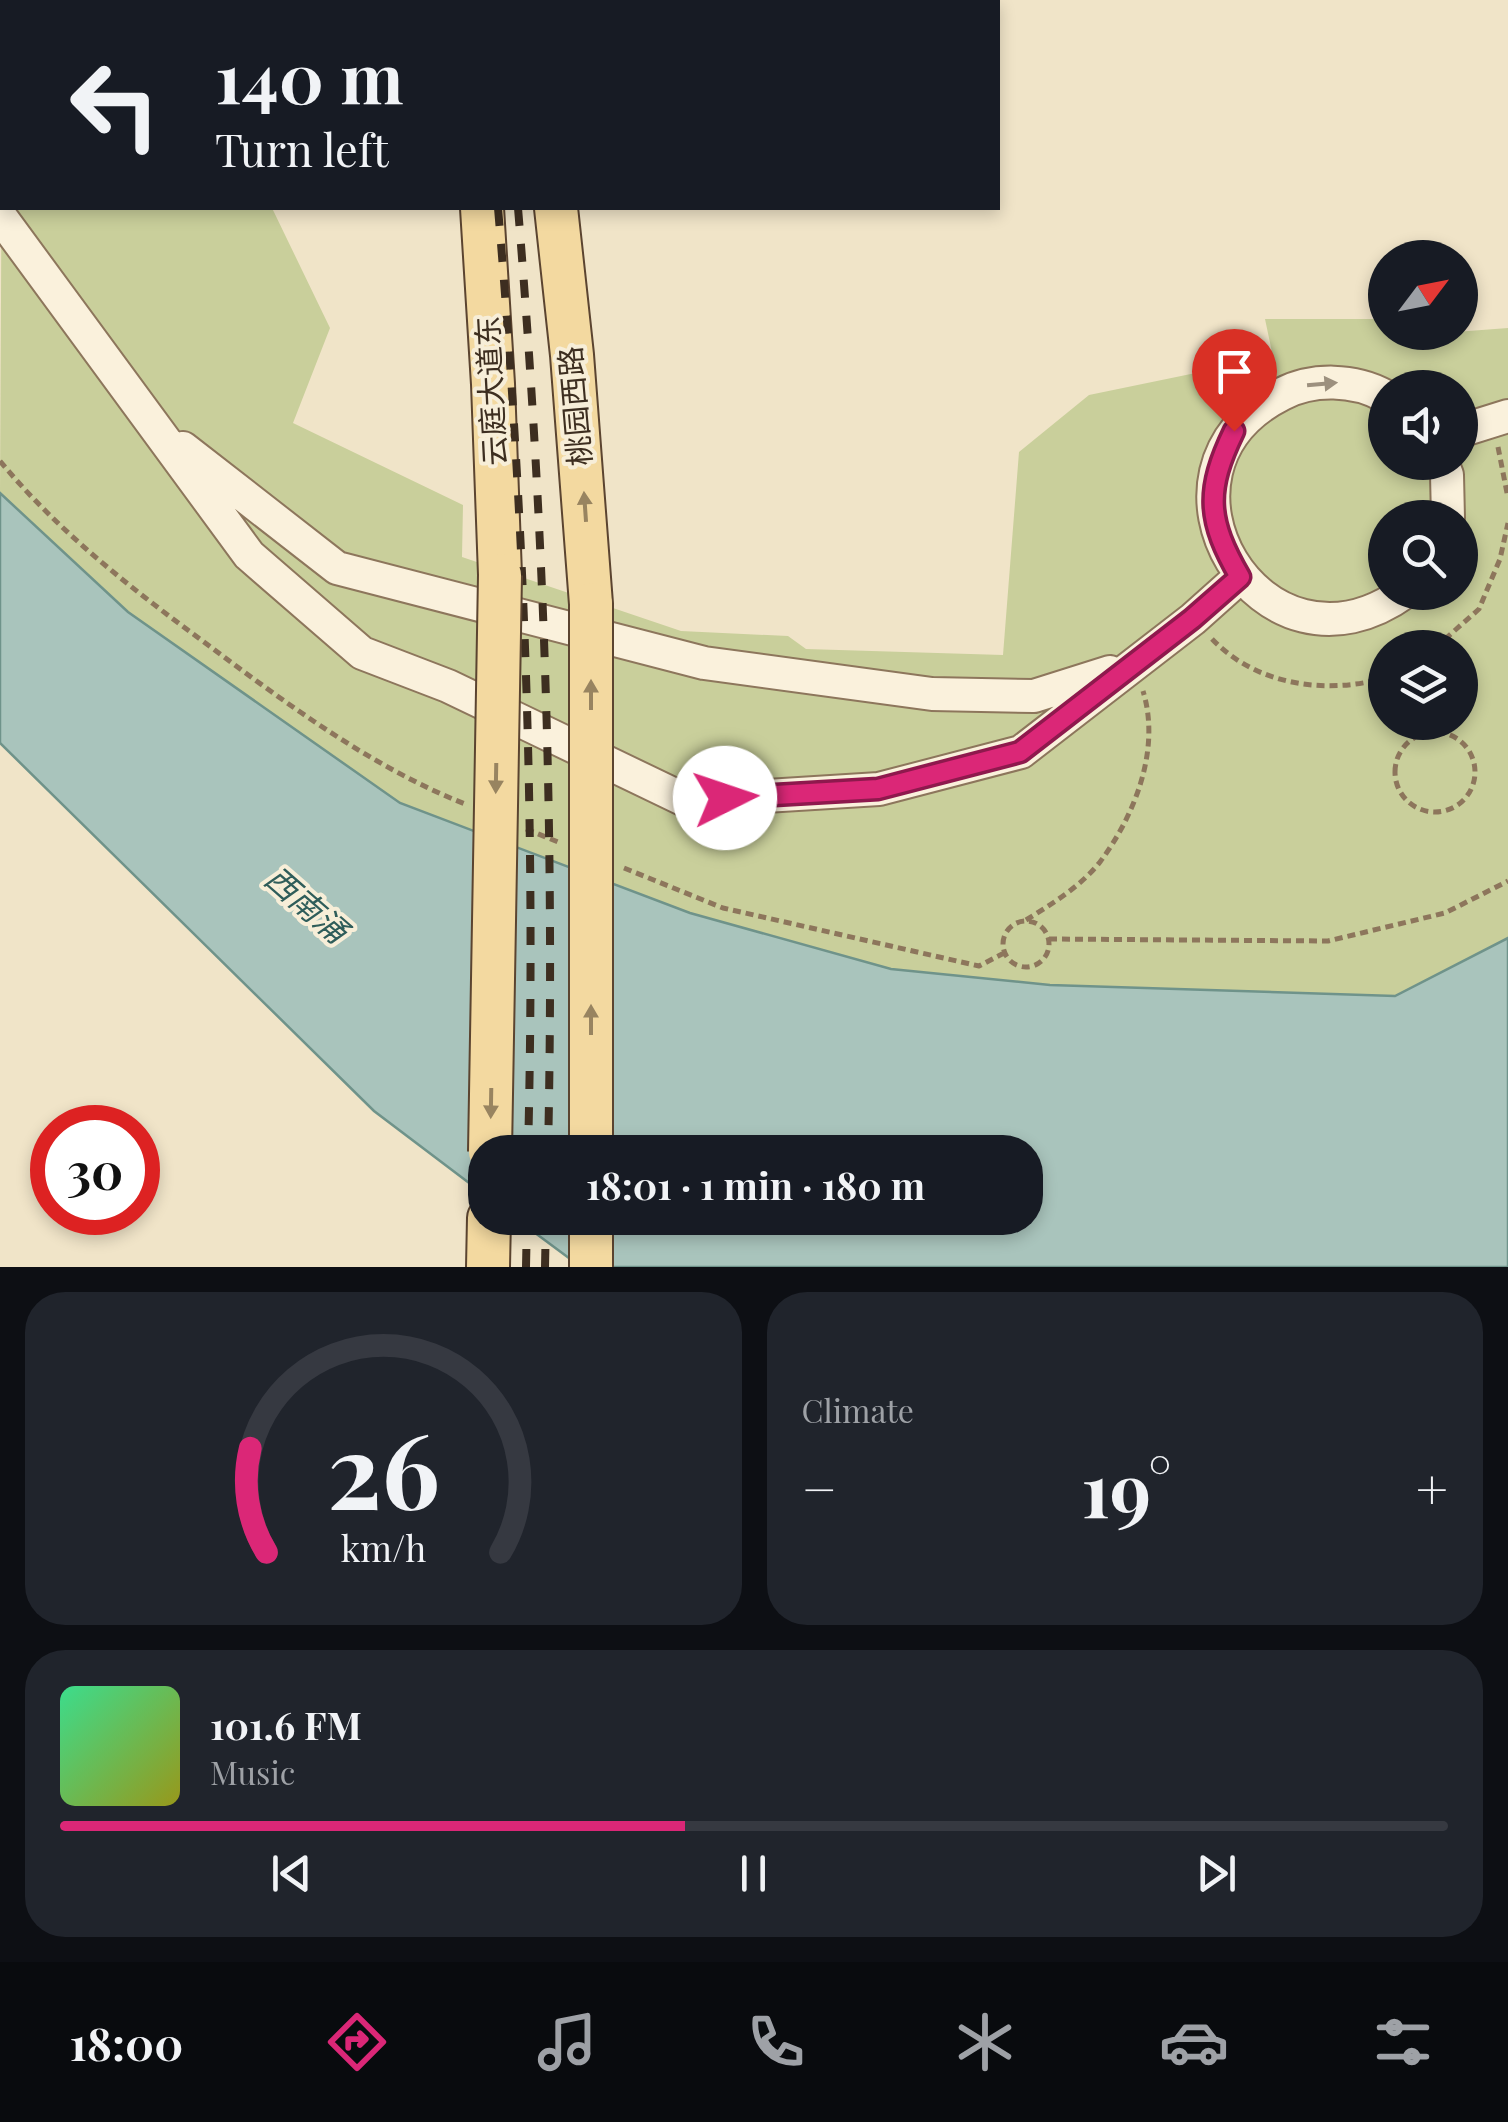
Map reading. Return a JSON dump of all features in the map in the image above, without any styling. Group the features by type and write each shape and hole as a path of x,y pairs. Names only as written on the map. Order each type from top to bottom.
{"main road":[{"name":"云庭大道东","path":"482,210 494,384 500,576 490,1135"},
{"name":"桃园西路","path":"556,210 591,604 591,1135"},
{"path":"488,1267 489,1235"},
{"path":"591,1235 591,1267"}],"street":[{"path":"0,216 249,556 362,653 448,686 687,801 878,789 1020,752 1240,577"},
{"path":"1368,388 1335,382 1296,386 1262,404 1234,431 1217,466 1212,505 1220,543 1240,577 1270,602 1306,617 1346,619 1377,610"},
{"path":"152,423 338,568 704,663 932,694 1034,696 1134,664"}],"path":[{"path":"1486,424 1501,455 1508,498"},
{"path":"1455,630 1478,609 1500,559 1508,523"},
{"path":"1192,619 1224,651 1262,676 1331,687 1368,681"},
{"path":"1026,920 1040,926 1049,939 1048,954 1036,965 1022,967 1008,960 1002,946 1006,931 1061,898 1099,864 1132,810 1146,764 1147,705 1134,664"},
{"path":"1432,732 1458,739 1473,761 1472,787 1454,807 1429,812 1417,808 1398,789 1395,764 1408,742 1419,735 1432,732"},
{"path":"1049,939 1328,941 1446,913 1508,881"}],"green space":[{"path":"1,210 273,210 330,328 293,423 463,505 462,557 681,631 788,636 806,649 1003,655 1019,452 1089,395 1273,357 1265,319 1368,319 1368,350 1478,350 1478,330 1508,328 1508,938 1396,996 1050,985 891,969 690,913 400,803 128,612 0,493"}],"water":[{"name":"西南涌","path":"0,493 128,612 400,803 690,913 891,969 1050,985 1395,996 1508,938 1508,1267 581,1267 538,1235 1043,1235 1043,1135 468,1135 468,1182 374,1111 0,743"}],"railway":[{"path":"498,210 526,680 528,1135"},
{"path":"518,210 535,444 545,680 550,916 548,1135"},
{"path":"526,1267 527,1235"},
{"path":"545,1267 546,1235"}],"route":[{"path":"725,798 878,789 1020,752 1240,577 1220,543 1212,505 1217,466 1234,431"}]}
